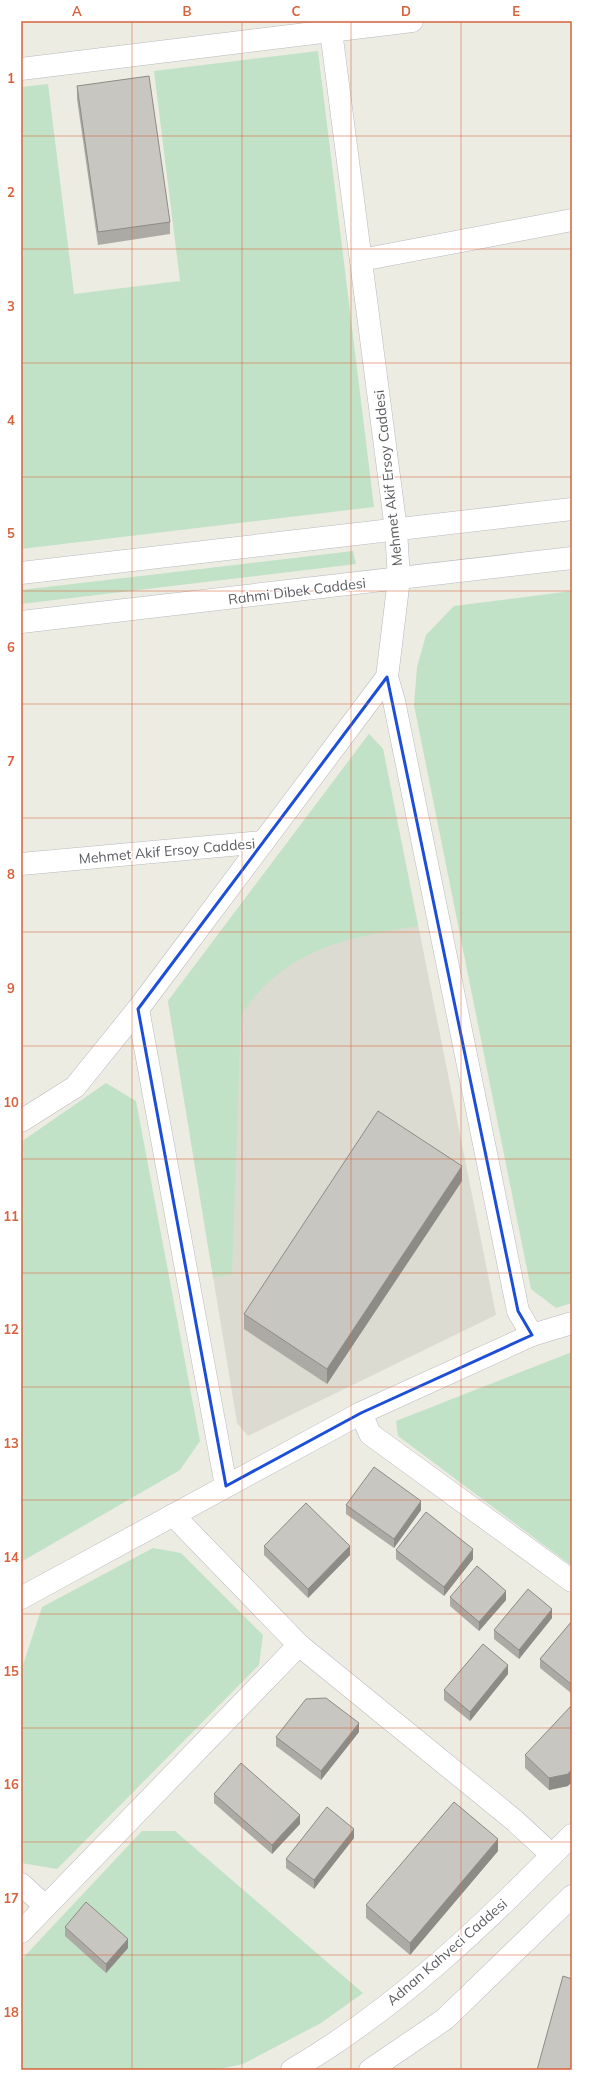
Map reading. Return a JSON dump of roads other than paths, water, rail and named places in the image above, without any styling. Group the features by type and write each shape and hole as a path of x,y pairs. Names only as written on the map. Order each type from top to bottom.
{"street":[{"path":"21,69 412,21"},
{"name":"Mehmet Akif Ersoy Caddesi","path":"21,864 263,842 387,677 399,579 396,530 331,31"},
{"path":"361,260 572,220"},
{"path":"21,574 572,509"},
{"name":"Rahmi Dibek Caddesi","path":"21,622 572,558"},
{"path":"387,677 394,701 518,1311 532,1335"},
{"path":"21,1121 75,1087 138,1010 263,842"},
{"path":"138,1010 226,1486"},
{"path":"22,1602 173,1515 361,1413 532,1335 572,1323"},
{"path":"361,1413 370,1434 572,1581"},
{"path":"173,1515 299,1645 508,1815 552,1855"},
{"path":"21,1932 44,1906 299,1645"},
{"name":"Adnan Kahveci Caddesi","path":"292,2070 321,2053 414,1986 514,1894 572,1835"},
{"path":"21,1884 44,1906"},
{"path":"370,2070 446,2019 572,1896"}]}
